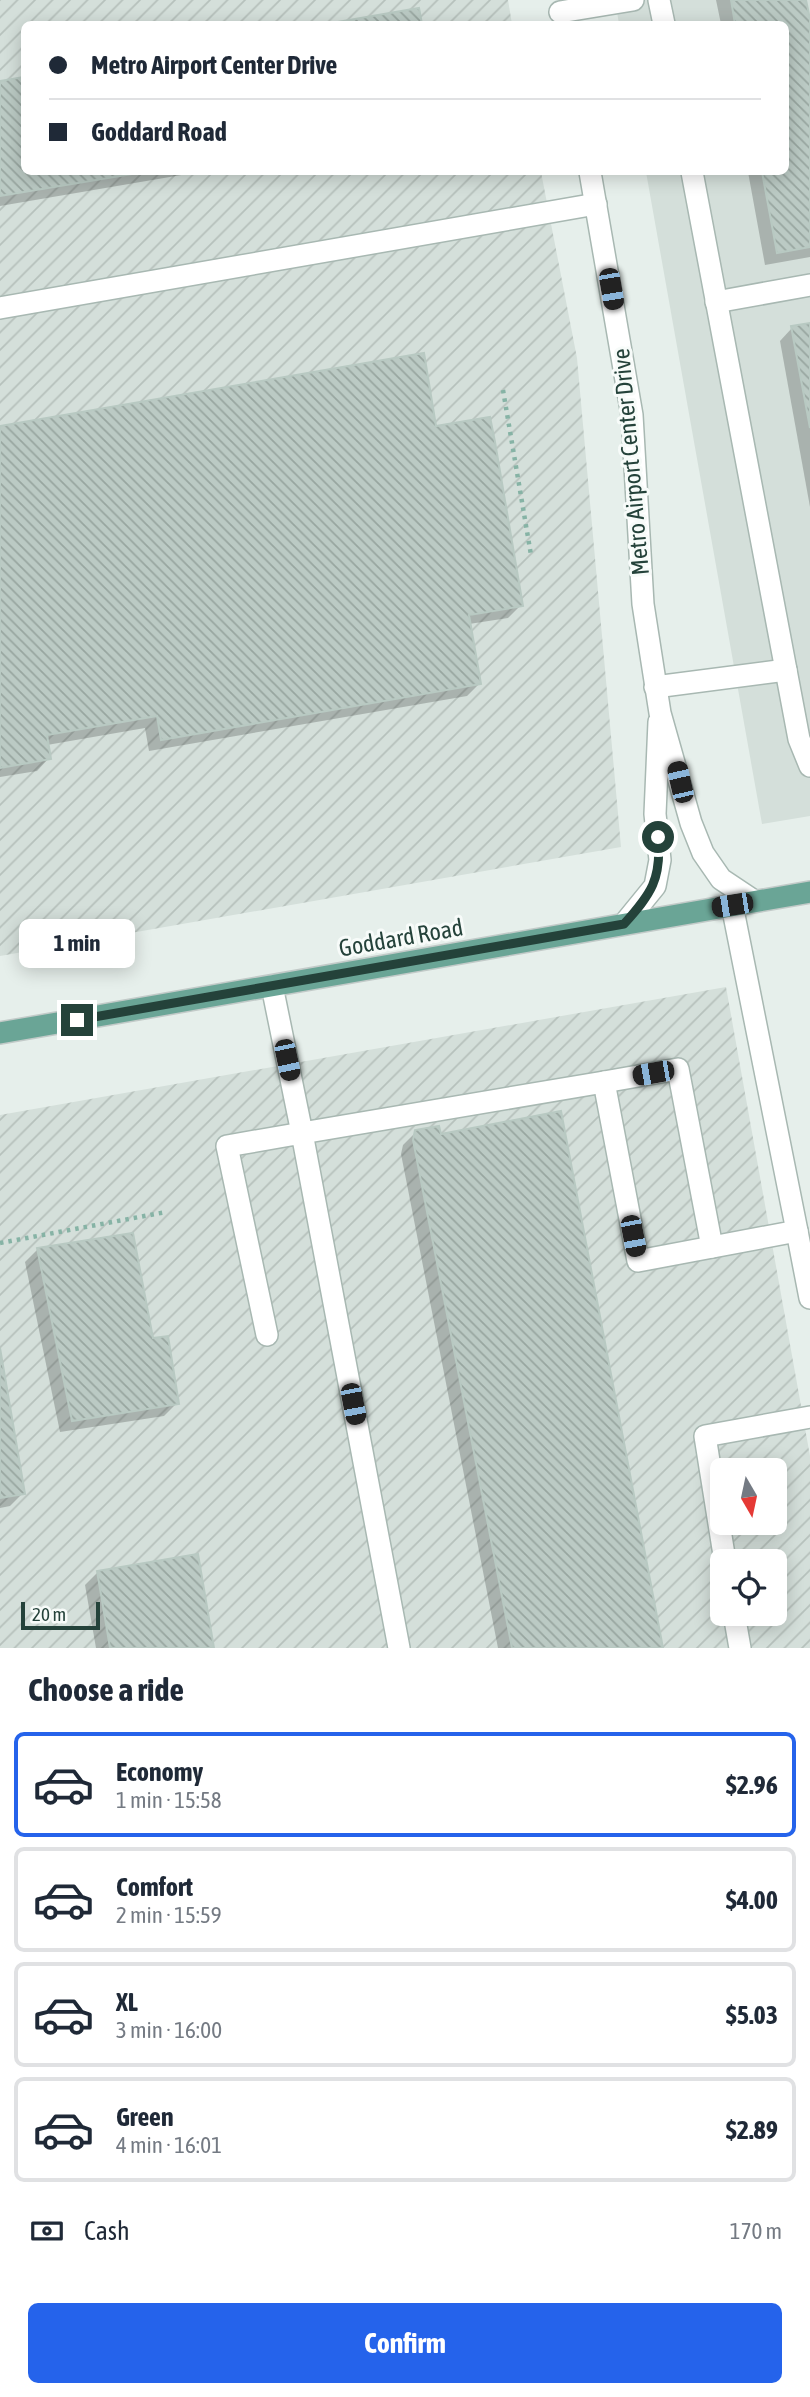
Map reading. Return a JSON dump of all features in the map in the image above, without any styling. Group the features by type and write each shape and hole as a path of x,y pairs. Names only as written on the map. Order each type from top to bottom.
{"main road":[{"name":"Goddard Road","path":"0,1033 810,892"}],"street":[{"path":"560,12 633,0"},
{"path":"659,0 663,21"},
{"name":"Metro Airport Center Drive","path":"591,175 632,415 643,604 660,713 691,823 703,853 721,878 754,901"},
{"path":"693,175 799,739 810,766"},
{"path":"0,308 596,204"},
{"path":"716,302 810,285"},
{"path":"655,687 786,670"},
{"name":"Metro Airport Center Drive","path":"624,924 655,886 660,860 655,814 660,713"},
{"path":"732,905 810,1298"},
{"path":"272,986 399,1648"},
{"path":"267,1335 228,1146 678,1069 712,1247"},
{"path":"604,1082 638,1261 797,1231"},
{"path":"723,1549 705,1436 810,1417"},
{"path":"736,1626 740,1648"}],"path":[{"path":"503,390 531,555"},
{"path":"0,1243 166,1212"}],"shaded area":[{"path":"0,0 508,0 512,21 21,21 21,175 542,175 577,358 621,847 0,956"},
{"path":"615,0 810,0 810,816 762,824 647,175 789,175 789,21 618,21"},
{"path":"726,987 810,1456 810,1648 0,1648 0,1115"}],"building":[{"path":"731,0 806,0 810,19 810,247 777,253 763,175 789,175 789,21 734,21"},
{"path":"419,8 421,21 343,21"},
{"path":"21,78 21,175 126,175 0,196 0,81"},
{"path":"810,323 810,428 791,326"},
{"path":"424,353 436,426 490,417 495,442 523,606 469,615 481,684 161,740 157,716 47,735 51,759 0,768 0,426"},
{"path":"561,1111 663,1648 512,1648 413,1140 415,1130 439,1126 441,1134"},
{"path":"133,1233 153,1338 168,1336 179,1404 72,1421 37,1248"},
{"path":"0,1348 25,1494 0,1498"},
{"path":"198,1554 214,1648 110,1648 97,1571"}],"route":[{"path":"77,1020 624,924 655,886 660,860 658,837"}]}
